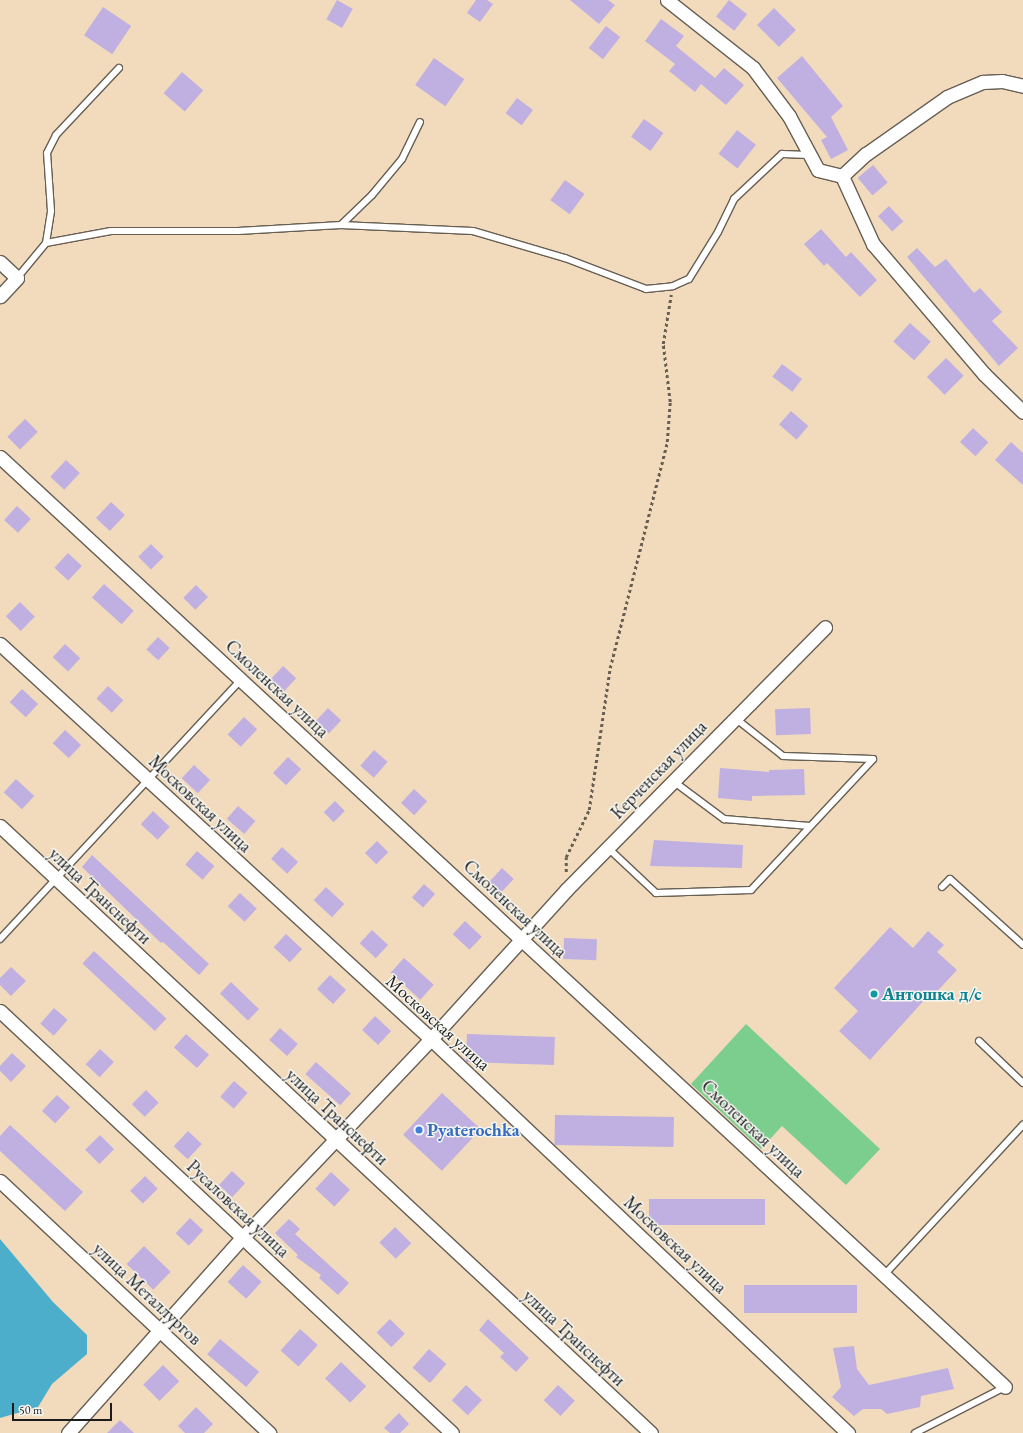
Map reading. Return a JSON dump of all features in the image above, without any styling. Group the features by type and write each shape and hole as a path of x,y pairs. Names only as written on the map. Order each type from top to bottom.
{"street":[{"path":"667,0 734,52 761,77 790,116 809,156 818,170 842,176"},
{"path":"842,176 866,154 947,97 983,82 1002,81 1023,86"},
{"path":"842,176 873,244 984,374 1023,412"},
{"path":"0,262 17,278 0,296"},
{"name":"Смоленская улица","path":"0,458 1005,1387"},
{"name":"Керченская улица","path":"68,1433 161,1331 242,1238 430,1039 520,939 566,890 824,627"},
{"name":"Московская улица","path":"0,644 430,1039 848,1433"},
{"name":"улица Транснефти","path":"0,826 651,1433"},
{"name":"Русаловская улица","path":"0,1011 452,1433"},
{"name":"улица Металлургов","path":"0,1181 269,1433"}],"lane":[{"path":"17,278 46,243 50,211 47,153 56,135 119,68"},
{"path":"341,225 372,195 402,159 420,122"},
{"path":"46,243 111,231 238,231 341,225 473,231 565,258 646,289 673,286 689,279 718,232 734,199 782,154 809,156"},
{"path":"0,939 149,781 241,680"},
{"path":"608,848 656,893 751,890 873,759 783,756 735,718"},
{"path":"674,781 724,819 810,826"},
{"path":"942,887 950,879 1023,945"},
{"path":"979,1041 1023,1083"},
{"path":"884,1275 1023,1125"},
{"path":"915,1433 1005,1387"}],"path":[{"path":"566,890 566,857 589,810 610,668 667,442 670,402 663,344 673,286"}],"green space":[{"path":"746,1024 880,1149 846,1185 782,1126 761,1149 691,1084"}],"water":[{"path":"0,1239 53,1302 87,1335 87,1354 52,1384 38,1407 0,1418"}],"building":[{"path":"337,0 353,9 342,28 326,19"},
{"path":"476,0 487,0 493,4 480,22 467,13"},
{"path":"570,0 608,0 615,5 599,24"},
{"path":"729,0 747,14 734,31 716,17"},
{"path":"103,7 131,26 112,54 84,35"},
{"path":"774,8 796,30 779,47 757,25"},
{"path":"661,19 684,36 676,46 715,78 724,68 744,85 726,105 701,84 695,92 669,71 675,64 645,41"},
{"path":"606,26 620,37 603,59 589,48"},
{"path":"802,56 843,106 831,117 848,150 831,159 821,140 827,137 777,78"},
{"path":"434,58 464,79 445,106 415,85"},
{"path":"182,72 203,90 185,112 164,93"},
{"path":"517,98 533,110 522,125 506,113"},
{"path":"644,119 663,133 650,151 631,137"},
{"path":"737,130 756,145 737,168 719,154"},
{"path":"873,165 888,183 872,195 858,178"},
{"path":"565,180 584,194 570,214 550,200"},
{"path":"889,206 903,221 892,232 878,216"},
{"path":"821,229 846,257 851,252 877,280 860,297 827,263 824,266 804,244"},
{"path":"917,248 935,267 946,259 974,293 980,288 1002,312 992,321 1018,348 999,366 907,257"},
{"path":"910,323 931,342 914,360 893,342"},
{"path":"946,358 964,376 945,395 927,377"},
{"path":"782,364 802,379 792,392 772,377"},
{"path":"791,411 808,426 797,440 779,425"},
{"path":"25,419 38,432 20,449 7,437"},
{"path":"973,428 988,442 975,456 960,442"},
{"path":"1011,442 1023,453 1023,485 995,460"},
{"path":"66,460 80,473 64,490 50,477"},
{"path":"111,502 125,515 110,531 96,518"},
{"path":"17,506 31,519 18,533 4,520"},
{"path":"151,544 164,557 151,569 138,557"},
{"path":"68,553 82,566 68,581 54,568"},
{"path":"104,584 134,611 122,624 92,597"},
{"path":"196,585 208,597 195,610 183,598"},
{"path":"20,602 35,617 21,631 6,616"},
{"path":"158,637 170,648 158,660 146,649"},
{"path":"65,644 80,658 68,671 53,657"},
{"path":"283,666 296,678 283,692 270,680"},
{"path":"108,686 123,700 112,713 96,698"},
{"path":"22,689 38,704 26,717 10,702"},
{"path":"328,708 341,720 329,733 316,721"},
{"path":"810,708 811,734 776,735 775,709"},
{"path":"244,717 257,729 241,747 228,735"},
{"path":"65,730 81,745 69,758 53,743"},
{"path":"374,750 388,762 374,778 360,766"},
{"path":"288,757 301,769 286,785 273,773"},
{"path":"194,765 210,780 198,793 182,778"},
{"path":"720,768 769,772 769,770 804,769 805,795 752,796 752,801 718,798"},
{"path":"16,779 34,796 22,809 4,792"},
{"path":"414,789 427,801 414,815 401,803"},
{"path":"335,801 345,811 334,822 324,812"},
{"path":"238,806 255,821 244,834 227,819"},
{"path":"153,811 170,827 158,840 141,824"},
{"path":"654,840 743,845 742,868 650,866"},
{"path":"377,841 388,852 376,864 365,853"},
{"path":"282,847 298,862 287,874 271,859"},
{"path":"197,851 214,866 203,880 185,865"},
{"path":"92,855 209,964 199,975 163,942 161,943 82,867"},
{"path":"502,868 514,879 500,894 488,883"},
{"path":"424,884 435,894 423,907 412,897"},
{"path":"326,887 344,904 332,917 314,900"},
{"path":"240,893 257,909 245,922 228,906"},
{"path":"465,921 482,937 470,950 453,934"},
{"name":"Антошка д/с","path":"890,927 913,948 928,931 944,945 937,952 957,970 930,999 928,996 870,1060 839,1031 858,1011 834,988"},
{"path":"372,930 388,945 376,958 360,943"},
{"path":"286,934 302,949 290,962 274,947"},
{"path":"564,938 597,939 596,960 563,959"},
{"path":"94,951 166,1019 155,1031 82,963"},
{"path":"404,958 434,985 420,1000 391,973"},
{"path":"11,967 26,981 11,996 0,985 0,978"},
{"path":"330,975 346,990 333,1004 317,989"},
{"path":"231,982 259,1009 248,1021 220,994"},
{"path":"54,1008 68,1020 54,1036 40,1024"},
{"path":"375,1016 391,1031 378,1045 362,1030"},
{"path":"280,1028 298,1044 287,1056 269,1040"},
{"path":"186,1034 209,1055 197,1068 174,1047"},
{"path":"467,1034 555,1037 554,1065 466,1062"},
{"path":"100,1049 114,1062 100,1077 86,1064"},
{"path":"12,1053 26,1066 11,1082 0,1071 0,1066"},
{"path":"316,1062 351,1093 340,1105 305,1074"},
{"path":"234,1081 248,1093 234,1109 220,1097"},
{"path":"146,1090 159,1103 145,1117 132,1104"},
{"path":"442,1093 481,1129 442,1171 403,1135"},
{"path":"57,1095 70,1107 55,1123 42,1111"},
{"path":"555,1115 674,1117 673,1147 554,1145"},
{"path":"10,1125 83,1192 65,1211 0,1151 0,1136"},
{"path":"188,1131 202,1144 188,1159 174,1146"},
{"path":"100,1135 114,1149 99,1164 85,1150"},
{"path":"232,1171 245,1183 232,1197 219,1185"},
{"path":"331,1172 350,1190 334,1207 315,1189"},
{"path":"145,1176 158,1189 143,1204 130,1191"},
{"path":"649,1199 765,1199 765,1225 649,1225"},
{"path":"190,1218 203,1230 189,1246 176,1233"},
{"path":"289,1219 300,1229 295,1234 349,1283 338,1295 319,1278 321,1275 296,1257 298,1255 275,1233"},
{"path":"395,1227 411,1243 396,1259 379,1243"},
{"path":"144,1246 171,1272 153,1290 127,1264"},
{"path":"243,1265 262,1282 246,1299 228,1282"},
{"path":"744,1285 857,1285 857,1313 744,1313"},
{"path":"390,1319 405,1334 391,1347 377,1332"},
{"path":"488,1319 529,1358 516,1372 500,1357 504,1353 479,1330"},
{"path":"300,1329 318,1345 298,1367 281,1351"},
{"path":"220,1339 259,1372 246,1387 207,1354"},
{"path":"854,1346 857,1369 869,1385 948,1368 954,1389 921,1396 920,1407 887,1414 881,1409 863,1409 854,1416 832,1397 841,1387 833,1348"},
{"path":"429,1349 446,1364 430,1383 413,1368"},
{"path":"341,1362 366,1386 350,1403 325,1379"},
{"path":"163,1365 179,1381 159,1401 143,1385"},
{"path":"466,1385 482,1400 468,1415 452,1400"},
{"path":"558,1385 575,1401 560,1416 544,1400"},
{"path":"196,1407 213,1424 204,1433 185,1433 178,1426"},
{"path":"399,1413 409,1424 400,1433 390,1433 384,1428"},
{"path":"120,1420 134,1433 107,1433"}],"place":[{"name":"Антошка д/с","path":"874,994"},
{"name":"Pyaterochka","path":"419,1130"}]}
